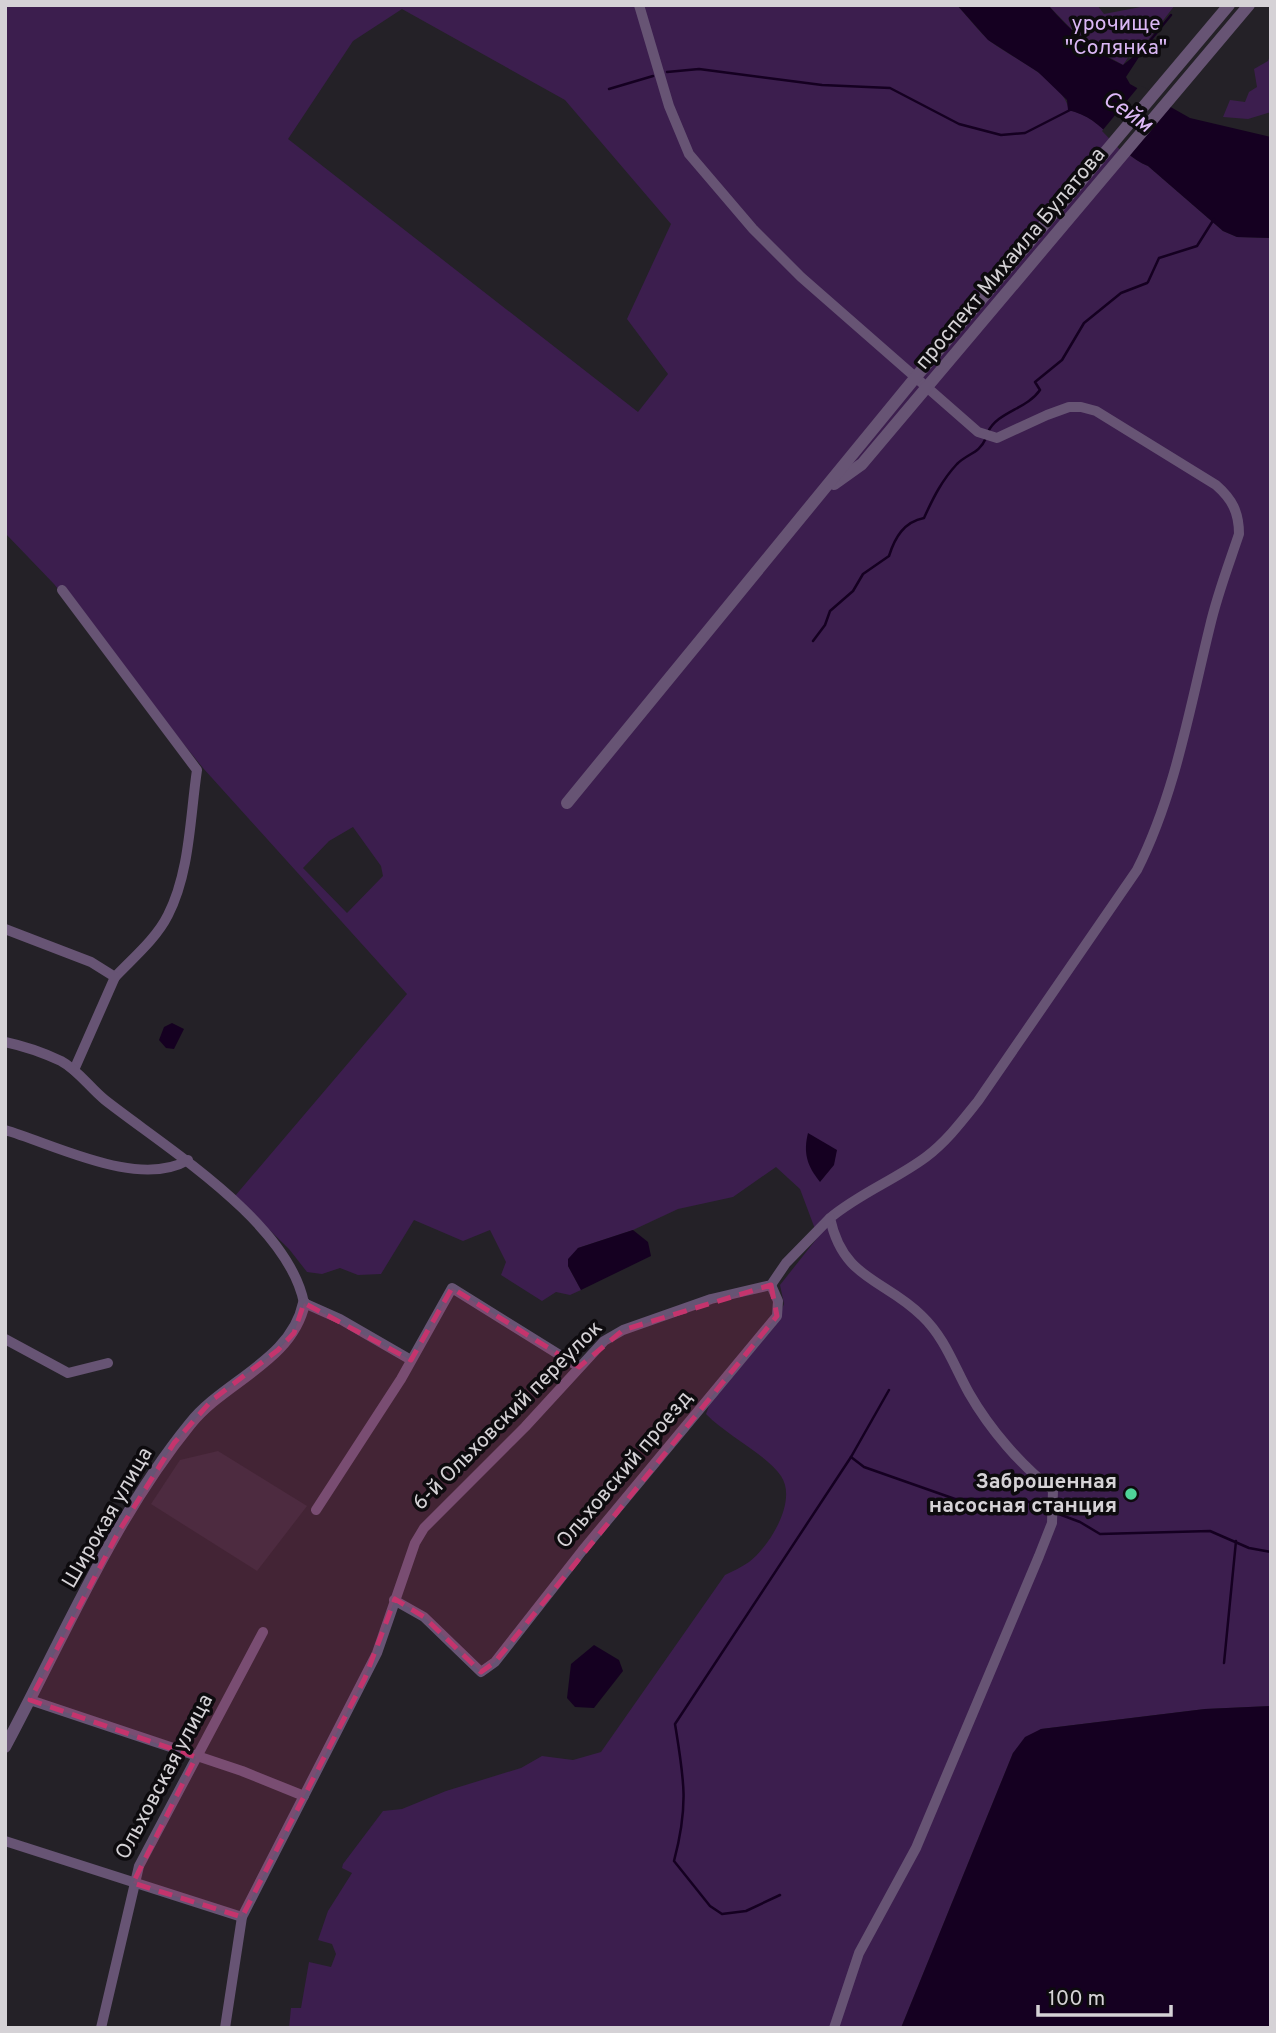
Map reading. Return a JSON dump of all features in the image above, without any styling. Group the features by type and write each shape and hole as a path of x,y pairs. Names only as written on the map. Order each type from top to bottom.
{"street":[{"path":"639,5 669,106 689,154 754,229 801,277 927,389 978,432 997,438 1069,407 1096,411 1216,485 1235,508 1239,534 1210,622 1193,702 1151,843 1137,870 978,1101 951,1135 927,1156 853,1199 830,1218 786,1263 771,1285"},
{"name":"проспект Михаила Булатова","path":"567,803 915,378 1229,5"},
{"name":"проспект Михаила Булатова","path":"820,495 862,464 1249,5"},
{"path":"62,590 197,770 182,871 175,898 162,925 115,977 74,1070"},
{"path":"5,929 91,962 115,977"},
{"path":"5,1042 62,1062 74,1070 103,1099 188,1160 235,1203 283,1257 297,1282 304,1303 340,1319 411,1360"},
{"path":"5,1130 118,1167 160,1170 188,1160"},
{"path":"830,1218 840,1246 857,1272 907,1303 939,1335 979,1408 1040,1480 1053,1490 1052,1523 1039,1556 916,1848 859,1953 834,2028"},
{"name":"6-й Ольховский переулок","path":"225,2028 242,1917 377,1653 415,1543 424,1528 526,1427 604,1341 622,1330 711,1299 771,1285"},
{"name":"Ольховский проезд","path":"394,1600 424,1618 481,1672 495,1662 582,1551 777,1316 778,1301 771,1285"},
{"path":"316,1510 411,1360 452,1288 579,1367"},
{"name":"Широкая улица","path":"5,1747 119,1531 174,1443 212,1400 286,1341 301,1318 304,1303"},
{"path":"5,1339 68,1373 108,1363"},
{"name":"Ольховская улица","path":"101,2028 133,1882 263,1632"},
{"path":"30,1700 304,1796"},
{"path":"5,1841 242,1917"}],"highlighted area":[{"path":"771,1285 777,1316 495,1662 481,1672 424,1617 395,1599 365,1678 242,1917 133,1883 196,1757 30,1700 119,1531 174,1443 212,1400 278,1350 294,1333 304,1303 411,1360 452,1288 579,1367 623,1330"}],"shaded area":[{"path":"218,1451 307,1506 257,1571 151,1504 180,1460"}],"green space":[{"path":"5,5 957,5 991,42 1036,71 1058,89 1069,110 1082,114 1102,128 1127,153 1148,166 1223,231 1237,237 1271,238 1271,1706 1205,1709 1041,1729 1013,1753 901,2028 289,2028 291,2008 301,2008 309,1962 331,1967 336,1954 332,1944 318,1940 328,1911 352,1873 342,1868 343,1864 383,1811 402,1809 446,1791 521,1768 542,1756 573,1760 601,1752 725,1575 749,1562 765,1546 784,1510 785,1486 781,1476 766,1460 706,1414 710,1403 775,1326 784,1304 780,1285 818,1237 800,1189 776,1167 733,1197 678,1209 633,1230 578,1248 568,1266 581,1290 570,1295 556,1292 542,1301 501,1275 506,1262 490,1230 463,1241 414,1220 381,1274 358,1275 340,1268 322,1274 307,1272 289,1249 235,1196 407,994 203,768 54,584 5,533","holes":["402,9 565,100 671,224 627,319 668,374 638,412 288,139 353,41","353,827 381,866 383,876 347,913 303,868 329,841"]},
{"name":"урочище \"Солянка\"","path":"1048,5 1097,5 1104,14 1151,5 1175,5 1144,45 1131,53 1123,65 1086,44"},
{"path":"1271,53 1271,112 1248,119 1223,117 1230,100 1245,102 1249,92 1257,87 1254,69 1268,61"}],"water":[{"name":"Сейм","path":"957,5 1048,5 1082,39 1123,65 1139,52 1141,54 1126,77 1130,84 1190,118 1271,137 1271,238 1237,237 1223,231 1148,166 1127,153 1102,128 1081,114 1068,110 1067,100 1038,72 988,40"},
{"path":"172,1023 184,1029 174,1049 166,1048 159,1040 164,1027"},
{"path":"808,1133 837,1150 834,1165 820,1182 807,1159"},
{"path":"633,1230 648,1242 651,1256 581,1290 568,1266 568,1259 578,1248"},
{"path":"594,1645 619,1660 623,1671 594,1708 575,1707 567,1698 571,1664"},
{"path":"1271,1706 1271,2028 901,2028 1013,1753 1025,1737 1041,1729 1205,1709"}],"pier":[{"path":"1140,85 1173,103 1127,157 1102,131"}],"waterway":[{"path":"1140,53 1171,15"},
{"path":"667,72 699,69 822,85 890,88 959,124 1001,135 1025,133 1070,110"},
{"path":"609,89 653,76"},
{"path":"1148,282 1159,258 1197,246 1214,219"},
{"path":"988,432 998,420 1028,402 1040,390 1035,382 1062,360 1084,323 1121,293 1147,283"},
{"path":"813,641 825,625 830,611 853,591 863,574 889,556 897,537 906,527 924,518 952,470 961,460 977,450 986,438"},
{"path":"889,1390 851,1457 864,1467 955,1499 1021,1499 1050,1510"},
{"path":"780,1895 746,1911 722,1914 710,1906 674,1861 682,1824 684,1792 675,1724 851,1457"},
{"path":"1056,1513 1080,1522 1100,1534 1210,1531 1249,1548 1271,1552"},
{"path":"1224,1663 1236,1541"}],"place":[{"name":"Заброшенная насосная станция","path":"1131,1494"}]}
